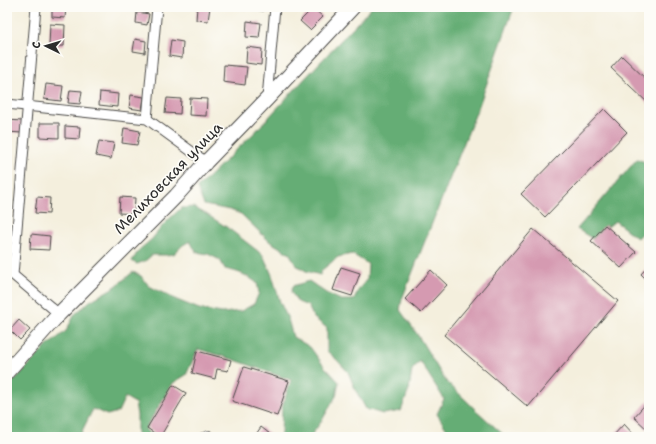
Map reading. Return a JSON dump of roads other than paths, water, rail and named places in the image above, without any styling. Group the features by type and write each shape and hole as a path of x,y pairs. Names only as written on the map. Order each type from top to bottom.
{"main road":[{"name":"Мелиховская улица","path":"7,372 59,314 176,196 206,162 353,7"}],"street":[{"path":"36,7 28,106 10,275 59,314"},
{"path":"146,119 157,7"},
{"path":"267,99 274,7"},
{"path":"7,104 146,119 206,162"}],"lane":[{"path":"197,437 209,433"}]}
